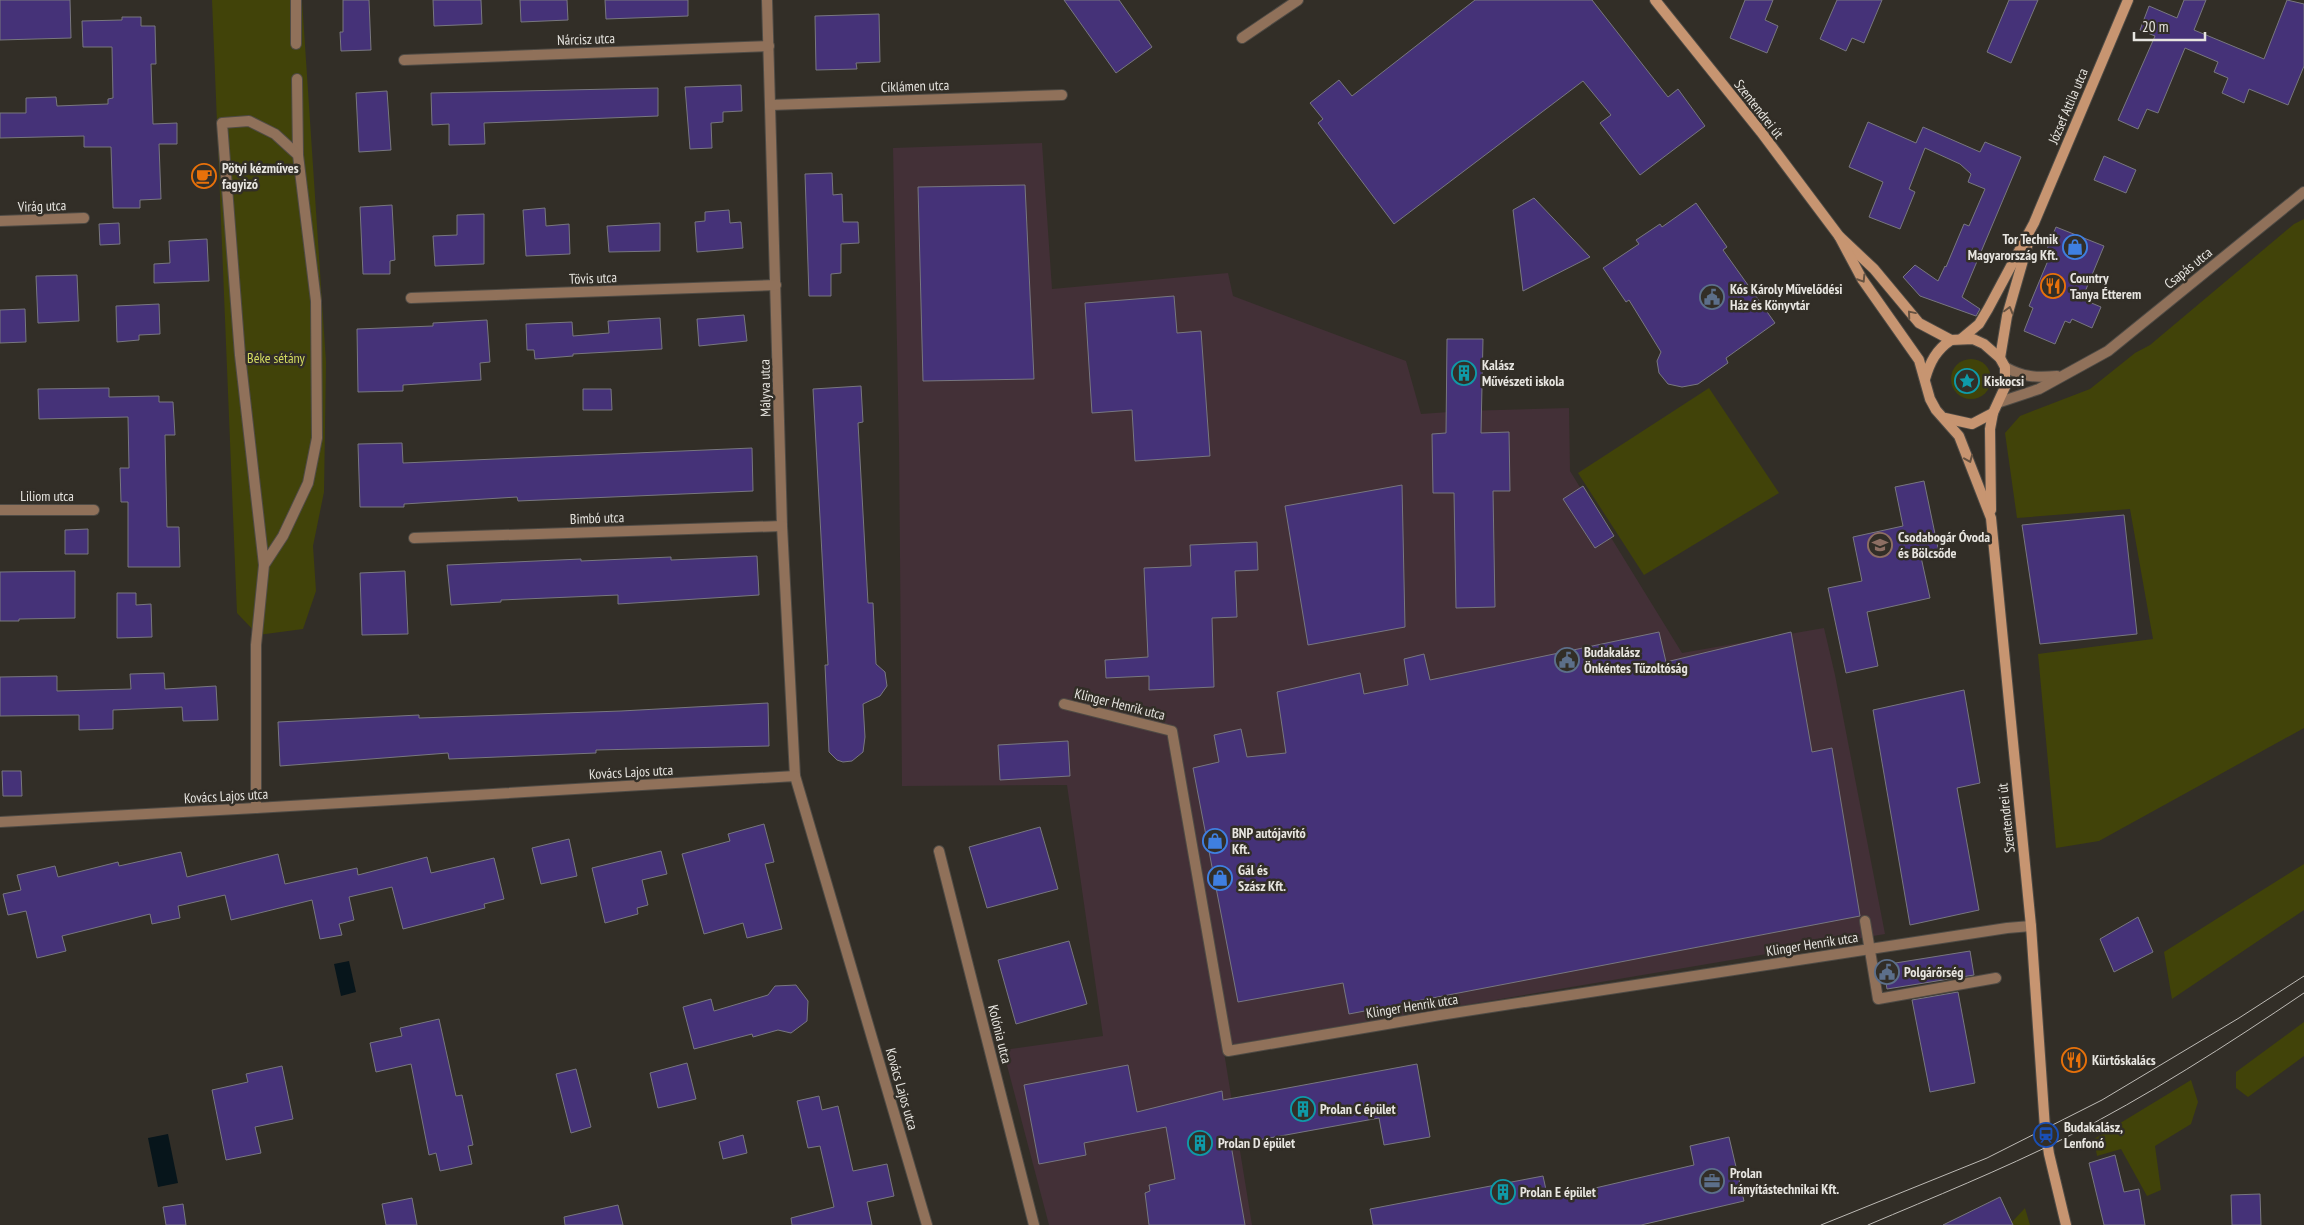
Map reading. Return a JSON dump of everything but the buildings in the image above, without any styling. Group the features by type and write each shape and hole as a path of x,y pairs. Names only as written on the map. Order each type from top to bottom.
{"main road":[{"name":"Szentendrei út","path":"1655,0 1761,132 1839,236"},
{"name":"József Attila utca","path":"2034,223 2128,0"},
{"path":"1925,381 1930,363 1937,352 1979,324 2034,223"},
{"path":"1991,518 1990,429 1993,413 2006,387 2003,363 2007,316 2034,223"},
{"path":"1839,236 1874,269 1919,324 1956,339 1973,339 1984,344 2003,363"},
{"path":"1839,236 1862,279 1919,360 1930,399 1936,410 1944,418 1972,424 1993,413"},
{"name":"Szentendrei út","path":"1944,418 1959,436 1991,518 2031,926 2045,1128 2055,1183 2066,1225"}],"street":[{"path":"296,0 296,44"},
{"name":"Mályva utca","path":"767,0 782,526 795,776"},
{"path":"1242,38 1298,0"},
{"name":"Nárcisz utca","path":"404,60 769,46"},
{"path":"264,565 283,536 308,483 317,438 316,301 298,155 296,79"},
{"name":"Ciklámen utca","path":"770,105 1062,95"},
{"path":"256,808 256,646 264,565 241,365 222,123 249,121 275,134 298,155"},
{"name":"Csapás utca","path":"2000,402 2039,389 2108,351 2304,192"},
{"name":"Virág utca","path":"0,221 84,218"},
{"name":"Tövis utca","path":"411,298 776,285"},
{"name":"Csapás utca","path":"2003,363 2021,376 2036,378 2060,376"},
{"name":"Liliom utca","path":"0,510 94,510"},
{"name":"Bimbó utca","path":"414,538 782,526"},
{"name":"Klinger Henrik utca","path":"1064,704 1172,731 1228,1051 1440,1015 2007,928 2031,926"},
{"name":"Kovács Lajos utca","path":"0,822 795,776 927,1225"},
{"name":"Kolónia utca","path":"939,851 1034,1225"},
{"path":"1865,921 1878,999 1996,978"}],"shaded area":[{"path":"1042,143 1052,289 1228,273 1233,296 1406,361 1421,414 1569,408 1570,471 1682,653 1824,628 1835,675 1885,934 1223,1046 1252,1225 1049,1225 1003,1050 1103,1036 1067,785 902,786 899,443 893,148"},
{"path":"349,961 356,992 341,996 334,964"},
{"path":"168,1134 178,1183 158,1187 148,1138"}],"green space":[{"name":"Béke sétány","path":"212,0 302,0 326,362 324,492 313,546 316,591 303,629 258,635 237,613"},
{"path":"2304,219 2304,728 2099,841 2056,848 2038,654 2153,639 2130,509 2017,518 2005,433 2020,416 2090,389 2135,353 2150,345 2294,224"},
{"path":"1975,359 1982,362 1988,368 1991,379 1990,387 1982,396 1975,399 1967,399 1960,396 1952,387 1951,375 1954,368 1963,360"},
{"path":"1709,388 1779,493 1644,575 1578,473"},
{"path":"2304,864 2304,910 2172,999 2164,952"},
{"path":"2304,1022 2304,1056 2248,1097 2236,1088 2236,1072"},
{"path":"2191,1080 2198,1102 2191,1124 2155,1146 2161,1190 2147,1196 2121,1149 2097,1156 2094,1139"},
{"path":"2025,1208 2030,1225 2004,1225 2012,1222"}],"tram line":[{"path":"1821,1225 1987,1158 2102,1100 2239,1018 2304,976"},
{"path":"1868,1225 2016,1161 2096,1122 2187,1069 2304,993"}],"place":[{"name":"Pötyi kézműves fagyizó","path":"204,176"},
{"name":"Tor Technik Magyarország Kft.","path":"2075,247"},
{"name":"Country Tanya Étterem","path":"2053,286"},
{"name":"Kós Károly Művelődési Ház és Könyvtár","path":"1712,297"},
{"name":"Kalász Művészeti iskola","path":"1464,373"},
{"name":"Kiskocsi","path":"1967,381"},
{"name":"Csodabogár Óvoda és Bölcsőde","path":"1880,545"},
{"name":"Budakalász Önkéntes Tűzoltóság","path":"1567,660"},
{"name":"BNP autójavító Kft.","path":"1215,841"},
{"name":"Gál és Szász Kft.","path":"1220,878"},
{"name":"Polgárőrség","path":"1887,972"},
{"name":"Kürtőskalács","path":"2074,1060"},
{"name":"Prolan C épület","path":"1303,1109"},
{"name":"Budakalász, Lenfonó","path":"2046,1135"},
{"name":"Prolan D épület","path":"1200,1143"},
{"name":"Prolan Irányítástechnikai Kft.","path":"1712,1181"},
{"name":"Prolan E épület","path":"1503,1192"}]}
